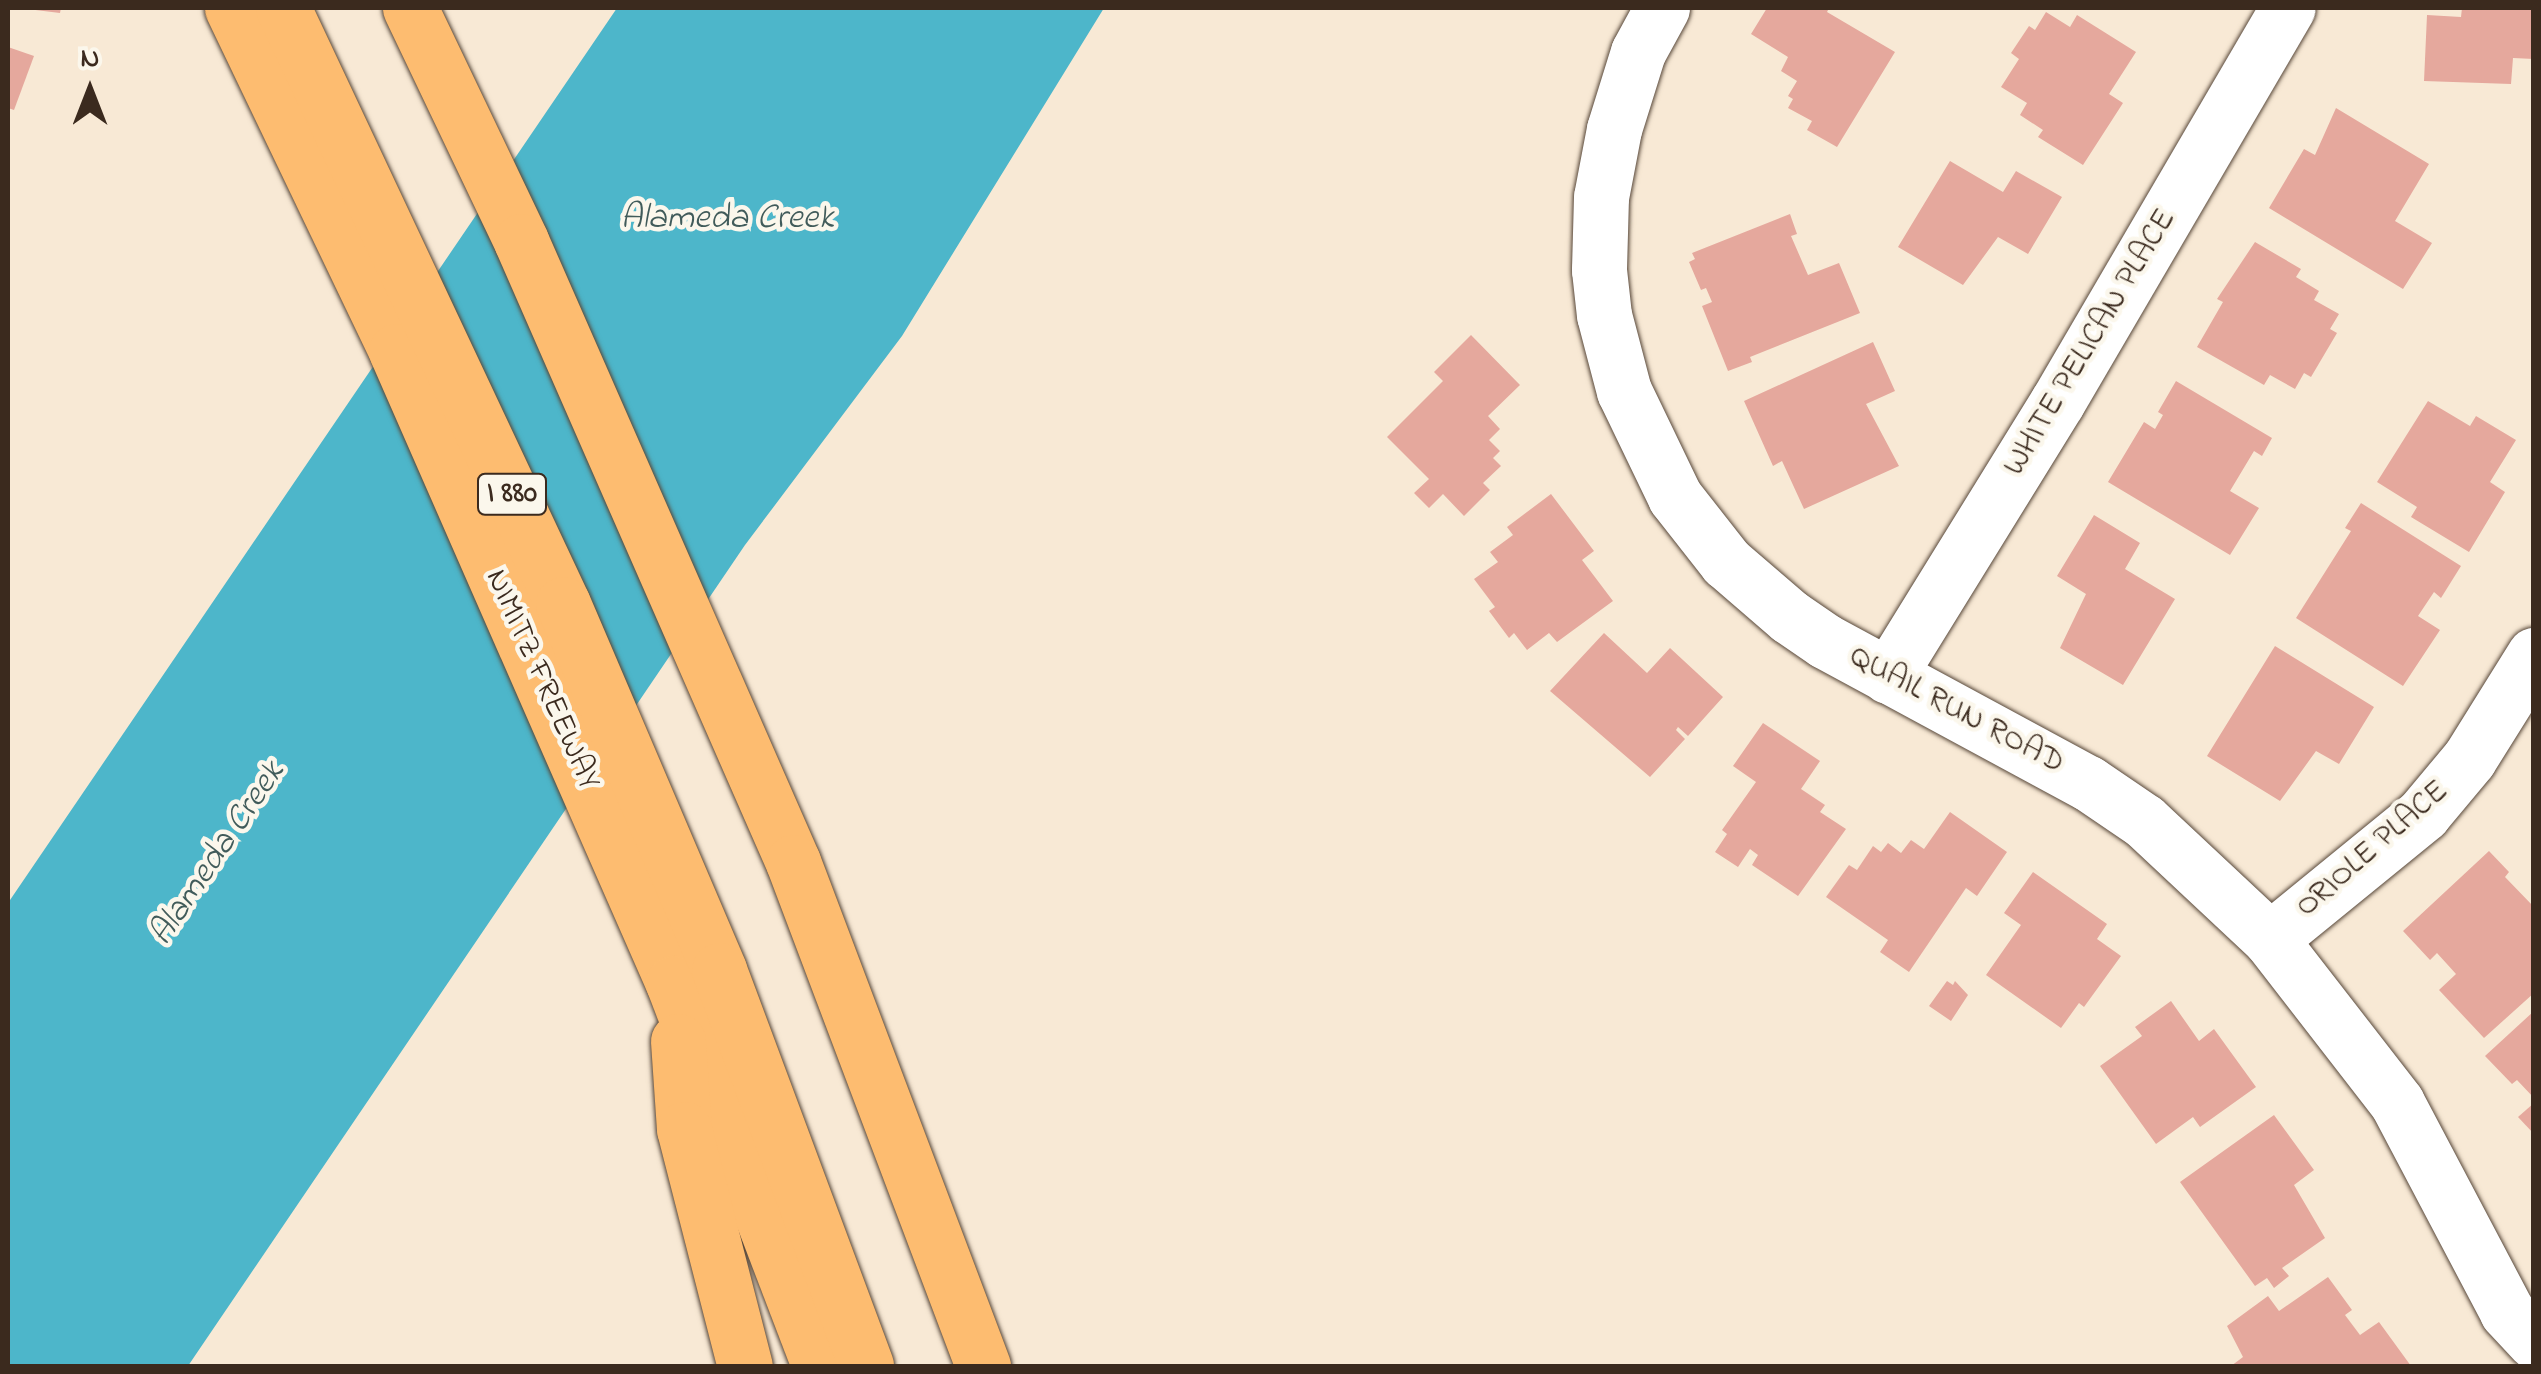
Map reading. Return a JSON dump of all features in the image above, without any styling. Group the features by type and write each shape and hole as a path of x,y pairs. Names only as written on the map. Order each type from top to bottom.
{"highway":[{"path":"410,8 521,241 793,862 984,1366"},
{"name":"NIMITZ FREEWAY","path":"264,21 396,351 696,976 819,1366"},
{"path":"696,976 684,1129 744,1366"},
{"name":"I 880","path":"696,976 866,1366"}],"street":[{"name":"QUAIL RUN ROAD","path":"1662,8 1625,88 1601,196 1599,270 1604,315 1624,392 1675,497 1726,562 1790,617 1888,676 2018,742 2144,820 2270,939 2397,1104 2507,1312 2534,1341"},
{"name":"WHITE PELICAN PLACE","path":"1888,676 2058,401 2288,8"},
{"name":"ORIOLE PLACE","path":"2270,939 2423,814 2469,759 2534,655"}],"water":[{"name":"Alameda Creek","path":"617,8 1104,8 902,336 745,545 188,1366 8,1366 8,903"}],"building":[{"path":"19,8 61,8 60,13"},
{"path":"1767,8 1829,8 1827,12 1895,52 1837,147 1807,130 1812,121 1788,108 1793,99 1788,96 1797,81 1781,71 1788,57 1751,34"},
{"path":"2462,8 2534,8 2534,59 2513,58 2511,84 2424,81 2427,15 2461,17"},
{"path":"2046,12 2070,27 2077,15 2136,52 2109,94 2123,103 2083,165 2038,137 2043,130 2020,115 2027,103 2001,87 2019,59 2011,53 2029,26 2035,30"},
{"path":"8,47 34,56 14,110 8,108"},
{"path":"2336,108 2429,164 2395,221 2432,243 2403,289 2269,208 2304,149 2315,155"},
{"path":"1950,161 2003,192 2016,171 2062,197 2028,254 1998,237 1963,285 1898,247"},
{"path":"1790,214 1797,234 1791,236 1808,275 1839,263 1860,313 1750,357 1752,362 1728,371 1702,306 1712,302 1706,288 1701,290 1689,262 1695,259 1692,253"},
{"path":"2255,242 2301,269 2296,277 2319,291 2314,300 2339,314 2330,329 2337,333 2311,377 2304,373 2295,389 2270,375 2264,385 2197,347 2223,302 2217,299"},
{"path":"1471,335 1520,385 1488,416 1500,429 1489,440 1500,451 1493,458 1501,466 1483,483 1490,490 1464,516 1443,494 1429,508 1414,493 1429,479 1387,437 1443,381 1434,372"},
{"path":"1873,342 1895,391 1866,404 1899,466 1804,509 1782,461 1773,466 1744,401"},
{"path":"2176,381 2272,438 2262,456 2254,451 2230,491 2259,508 2230,555 2108,482 2144,422 2155,429 2163,415 2158,412"},
{"path":"2428,401 2470,426 2476,416 2516,440 2490,482 2505,492 2469,552 2411,517 2417,507 2377,482"},
{"path":"1551,494 1594,551 1582,560 1613,601 1557,642 1549,633 1527,650 1514,633 1509,638 1489,611 1495,607 1474,579 1498,562 1490,552 1513,535 1507,527"},
{"path":"2361,503 2461,566 2441,598 2434,592 2418,616 2440,630 2403,686 2296,618 2351,531 2345,528"},
{"path":"2094,515 2140,543 2125,569 2175,599 2123,685 2060,648 2086,594 2057,576"},
{"path":"1604,633 1647,673 1670,648 1723,697 1688,736 1678,727 1676,730 1685,739 1650,777 1550,691"},
{"path":"2275,646 2374,707 2339,764 2316,751 2280,801 2207,756"},
{"path":"1763,723 1820,761 1801,789 1825,805 1820,812 1846,829 1798,896 1752,865 1758,855 1750,849 1738,867 1715,852 1727,834 1722,830 1756,782 1733,766"},
{"path":"1950,812 2007,852 1977,896 1966,888 1909,972 1880,952 1888,940 1826,897 1849,865 1857,870 1873,846 1881,852 1888,843 1901,853 1911,840 1924,849"},
{"path":"2489,851 2509,872 2505,877 2534,907 2534,993 2484,1038 2439,990 2456,974 2437,953 2430,960 2403,931"},
{"path":"2033,872 2107,924 2097,939 2121,956 2084,1007 2079,1003 2061,1028 1986,975 2021,925 2004,913"},
{"path":"1947,981 1953,985 1955,981 1968,995 1951,1021 1929,1006"},
{"path":"2171,1001 2199,1041 2214,1029 2256,1087 2200,1127 2193,1117 2156,1144 2100,1066 2142,1036 2135,1027"},
{"path":"2534,1011 2534,1098 2517,1080 2512,1084 2485,1056"},
{"path":"2534,1103 2534,1134 2518,1117"},
{"path":"2274,1115 2314,1170 2294,1185 2325,1238 2282,1268 2289,1276 2274,1288 2267,1278 2255,1286 2180,1182"},
{"path":"2328,1277 2352,1310 2345,1315 2360,1335 2379,1322 2411,1366 2231,1366 2243,1357 2227,1326 2268,1296 2279,1311"}]}
